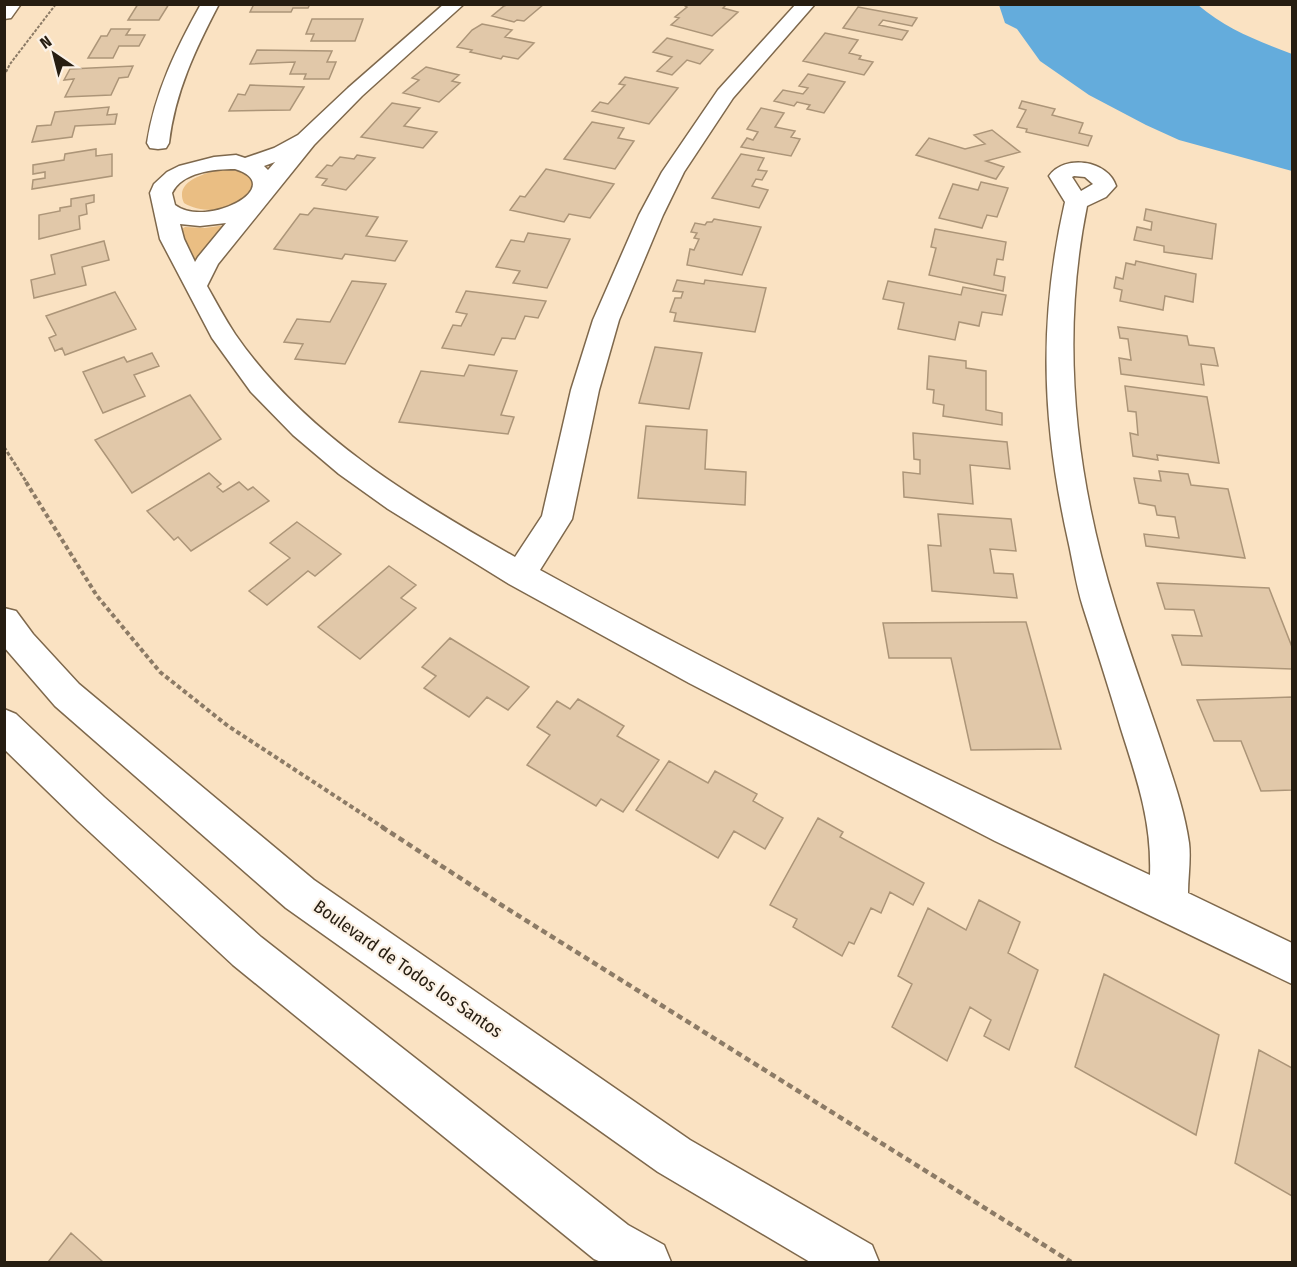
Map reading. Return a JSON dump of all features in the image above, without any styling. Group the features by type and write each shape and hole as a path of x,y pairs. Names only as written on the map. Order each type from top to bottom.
{"street":[{"path":"4,14 12,4"},
{"path":"210,4 174,71 160,121 158,143 164,197 172,239 210,319 273,399 314,438 363,477 448,532 520,575 670,657 1007,827 1293,964"},
{"path":"195,286 207,262 225,236 306,140 355,92 455,4"},
{"path":"520,575 557,519 585,390 606,320 651,215 673,172 725,94 806,4"},
{"path":"247,164 282,153 306,140"},
{"path":"158,143 179,158 211,163 247,164 258,170 265,178 259,195 227,216 195,219 170,213 164,197"},
{"path":"164,197 183,172 211,163"},
{"path":"1077,202 1065,254 1059,316 1059,382 1063,430 1077,512 1098,603 1162,800 1170,845 1168,903"},
{"name":"Boulevard de Todos los Santos","path":"4,621 67,696 300,894 674,1156 855,1263"},
{"path":"4,725 91,809 246,951 628,1256"}],"path":[{"path":"4,76 10,64 56,4"},
{"path":"4,447 97,596 160,672 228,726 503,906 1071,1263"}],"shaded area":[{"path":"218,170 240,171 249,175 255,184 248,197 234,206 217,210 199,209 184,203 182,196 186,184"},
{"path":"226,225 197,263 195,262 179,231 185,227 205,228"}],"water":[{"path":"999,5 1198,5 1231,28 1292,54 1292,171 1179,140 1089,95 1040,61 1017,29 1005,23"}],"building":[{"path":"138,4 169,4 159,20 128,20"},
{"path":"254,4 310,4 308,8 293,8 291,12 250,12"},
{"path":"510,4 544,4 524,21 514,22 492,16"},
{"path":"682,4 721,4 725,6 723,8 738,12 712,36 671,25 679,18 675,17 687,7"},
{"path":"858,7 917,18 912,26 883,20 879,25 908,31 902,40 843,28"},
{"path":"312,19 363,19 355,41 311,41 314,34 306,34"},
{"path":"482,24 512,30 505,37 534,43 518,59 503,56 501,59 457,47 472,30"},
{"path":"111,29 130,29 126,35 145,35 139,46 119,46 113,58 88,58 101,36 107,36"},
{"path":"825,33 858,40 849,53 861,56 859,59 873,62 864,75 803,61"},
{"path":"667,38 713,50 700,64 687,60 672,75 657,71 672,57 653,52"},
{"path":"257,50 332,51 327,62 336,62 329,79 304,79 306,74 290,74 295,62 250,64"},
{"path":"133,66 128,77 119,78 111,95 65,97 74,79 64,80 70,69"},
{"path":"426,67 459,75 452,81 460,83 439,102 403,93 419,80 412,78"},
{"path":"808,74 845,82 824,113 807,109 810,105 797,102 794,106 774,101 783,90 803,94 808,88 799,86"},
{"path":"625,77 678,88 649,124 592,111 600,102 608,104 625,85 619,84"},
{"path":"250,85 304,87 290,110 229,111 238,94 245,95"},
{"path":"1022,101 1055,109 1052,115 1083,123 1079,133 1092,136 1088,146 1026,132 1027,129 1017,127 1026,110 1019,108"},
{"path":"392,103 420,108 404,126 437,132 423,148 361,137"},
{"path":"109,107 107,115 117,114 115,124 75,126 72,137 32,142 37,126 51,125 55,112"},
{"path":"761,108 784,113 775,127 795,131 791,137 800,139 791,156 741,147 747,138 753,140 758,132 747,129"},
{"path":"592,122 624,128 618,138 634,141 615,169 564,159"},
{"path":"992,130 1020,152 986,161 1004,167 996,179 916,155 929,138 965,149 985,144 974,135"},
{"path":"96,149 96,156 112,154 112,176 32,189 33,180 45,178 45,172 33,174 33,165 64,160 65,154"},
{"path":"741,154 764,158 758,170 767,171 762,180 756,179 752,186 768,190 759,208 712,198"},
{"path":"357,155 375,158 346,190 322,185 327,179 316,177 327,165 332,166 340,157 354,159"},
{"path":"546,169 614,184 590,218 569,214 564,222 510,210 520,196 525,197"},
{"path":"981,182 1008,188 997,217 987,215 982,228 939,218 953,184 978,190"},
{"path":"94,195 94,202 86,204 87,214 79,216 80,229 39,239 39,215 60,211 60,208 71,206 71,199"},
{"path":"314,208 378,217 366,236 407,241 395,261 345,254 342,259 274,249 300,214 308,215"},
{"path":"1146,209 1216,224 1212,259 1164,252 1164,246 1134,240 1137,227 1151,230 1152,222 1144,220"},
{"path":"714,219 761,227 742,275 687,265 690,249 694,250 699,239 694,238 697,233 691,232 695,223 705,225"},
{"path":"935,229 1006,242 1003,260 997,259 994,275 1005,277 1003,291 929,275 936,248 931,247"},
{"path":"528,233 570,239 547,288 513,283 520,271 496,267 511,240 524,242"},
{"path":"104,241 109,260 82,267 86,285 34,298 31,280 55,274 51,255"},
{"path":"1136,261 1196,274 1193,302 1165,296 1163,310 1120,301 1122,290 1114,288 1116,277 1123,279 1126,263 1135,265"},
{"path":"677,280 704,284 705,280 766,288 755,332 674,321 676,313 670,312 675,298 681,298 683,292 673,291"},
{"path":"352,281 386,284 345,364 295,359 303,344 284,342 297,319 330,322"},
{"path":"888,281 961,295 963,287 1006,295 1002,315 982,312 979,326 959,322 955,340 898,329 904,303 883,299"},
{"path":"466,291 546,301 538,318 525,316 515,339 502,338 494,355 442,348 453,325 461,326 467,314 456,312"},
{"path":"115,292 136,329 65,355 62,348 55,351 49,338 56,335 46,316"},
{"path":"1118,327 1187,336 1189,345 1214,348 1218,366 1201,364 1204,385 1121,374 1119,358 1131,360 1128,339 1120,338"},
{"path":"655,347 702,353 689,409 639,403"},
{"path":"152,353 159,366 134,375 145,396 103,413 83,372 124,357 127,362"},
{"path":"929,356 966,361 966,368 986,371 986,410 1002,413 1002,425 943,416 944,405 933,403 934,390 927,389"},
{"path":"469,365 517,371 501,415 514,417 508,434 399,422 421,371 464,376"},
{"path":"1125,386 1207,397 1219,463 1157,455 1158,460 1133,456 1130,433 1138,435 1136,412 1128,411"},
{"path":"190,395 221,439 132,493 95,440"},
{"path":"646,426 707,430 705,469 746,472 745,505 638,498"},
{"path":"913,433 1007,442 1010,469 970,465 973,504 904,497 903,472 920,474 920,460 914,459"},
{"path":"1159,471 1188,474 1191,485 1228,489 1245,558 1146,546 1144,534 1179,538 1175,517 1157,515 1155,506 1139,503 1134,478 1161,481"},
{"path":"209,473 221,484 217,487 223,492 239,482 248,490 253,487 269,501 191,551 178,537 174,540 147,511"},
{"path":"938,514 1011,519 1016,551 990,549 994,573 1013,574 1017,598 932,591 928,545 941,546"},
{"path":"297,522 341,554 315,576 308,571 267,605 249,591 290,558 270,543"},
{"path":"389,566 416,585 401,598 416,608 360,659 318,627"},
{"path":"1157,583 1269,588 1292,647 1292,669 1182,665 1172,635 1202,636 1194,610 1165,609"},
{"path":"1026,622 1061,749 971,750 951,658 889,658 883,623"},
{"path":"450,638 529,687 508,710 487,697 469,717 424,688 436,676 422,667"},
{"path":"1292,697 1292,790 1261,791 1241,741 1214,741 1197,700"},
{"path":"578,699 624,726 617,736 659,760 623,812 601,799 596,806 527,765 550,735 537,727 557,701 570,709"},
{"path":"669,761 708,783 715,771 757,794 753,801 783,818 765,849 734,831 718,858 636,810"},
{"path":"818,818 843,832 840,837 924,883 913,905 890,892 881,913 871,908 854,944 849,942 842,956 793,927 797,919 770,905"},
{"path":"979,900 1020,922 1008,953 1038,970 1009,1050 984,1036 991,1020 970,1007 947,1061 892,1027 912,984 898,976 928,908 966,930"},
{"path":"1104,974 1219,1035 1196,1135 1075,1067"},
{"path":"1259,1050 1292,1068 1292,1196 1235,1163"},
{"path":"71,1233 103,1262 48,1262"}]}
